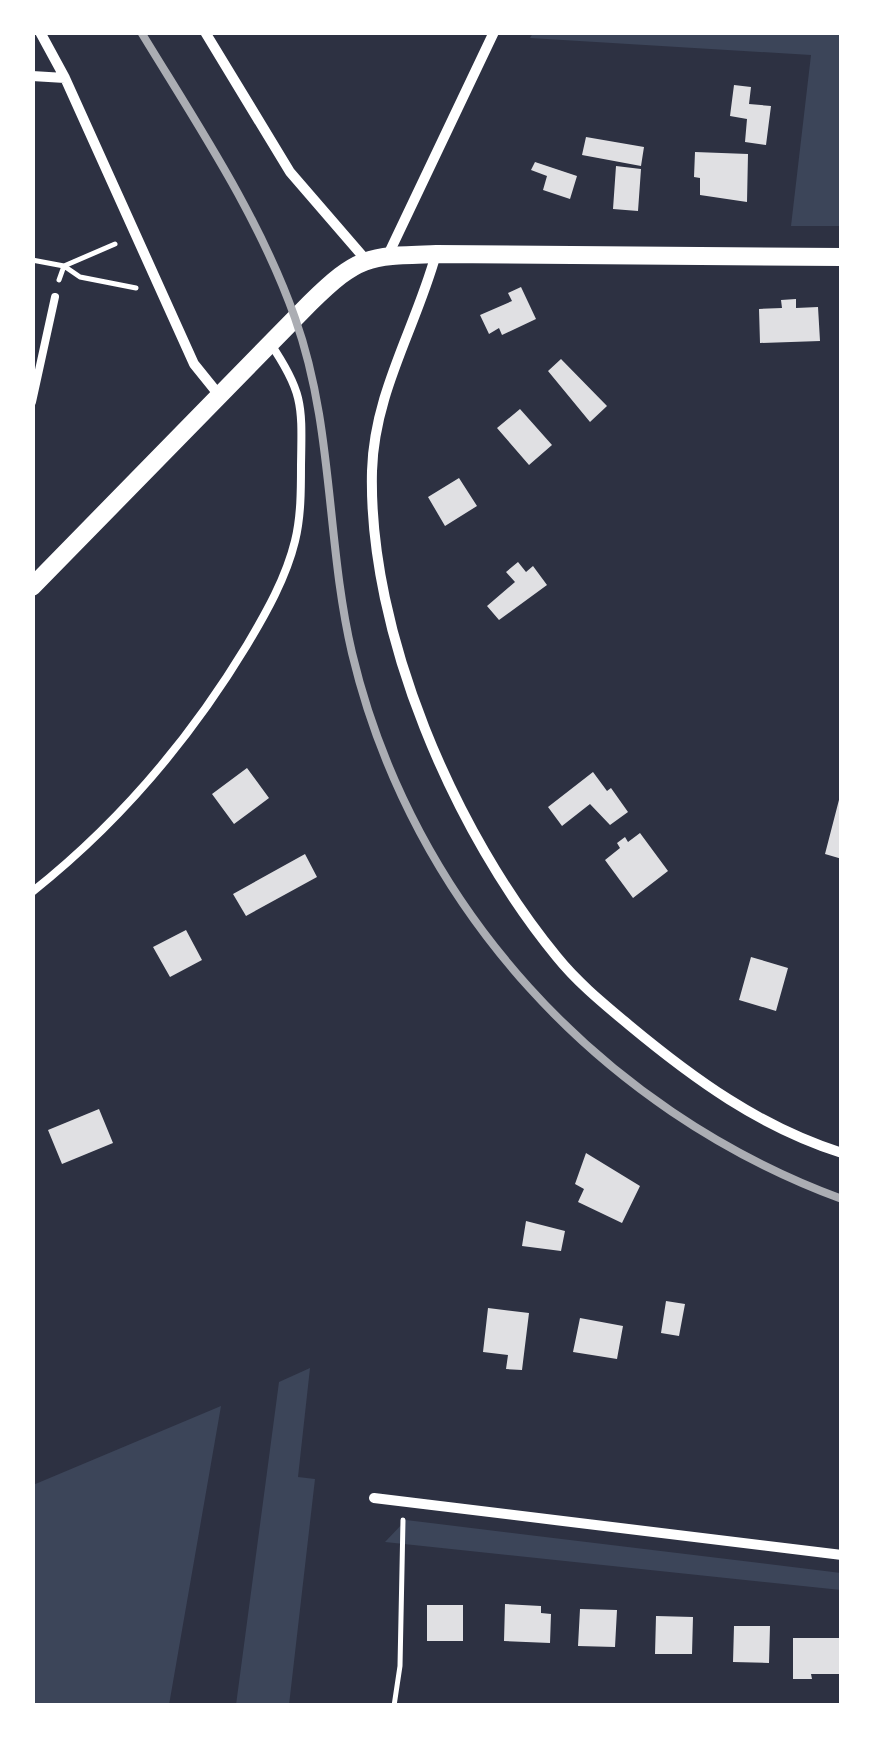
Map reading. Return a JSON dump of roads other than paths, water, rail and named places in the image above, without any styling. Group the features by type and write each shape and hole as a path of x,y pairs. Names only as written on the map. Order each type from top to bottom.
{"street":[{"path":"40,32 65,78 172,321 194,364 219,395"},
{"path":"204,32 290,172 366,260"},
{"path":"388,255 494,32"},
{"path":"32,76 65,78"},
{"path":"436,254 388,384 377,424 372,469 381,588 392,634 440,760 470,826 526,914 558,958 588,990 718,1094 764,1122 842,1153"},
{"path":"32,587 270,343 340,275 366,260 388,255 436,254 842,257"},
{"path":"374,1498 842,1556"}],"lane":[{"path":"32,402 55,298"},
{"path":"32,892 101,834 181,744 253,635 287,568 296,538 300,502 301,412 292,375 270,343"}],"railway":[{"path":"141,32 245,207 295,318 317,401 352,653 380,745 420,832 470,913 529,987 596,1054 672,1112 754,1160 842,1199"}]}
